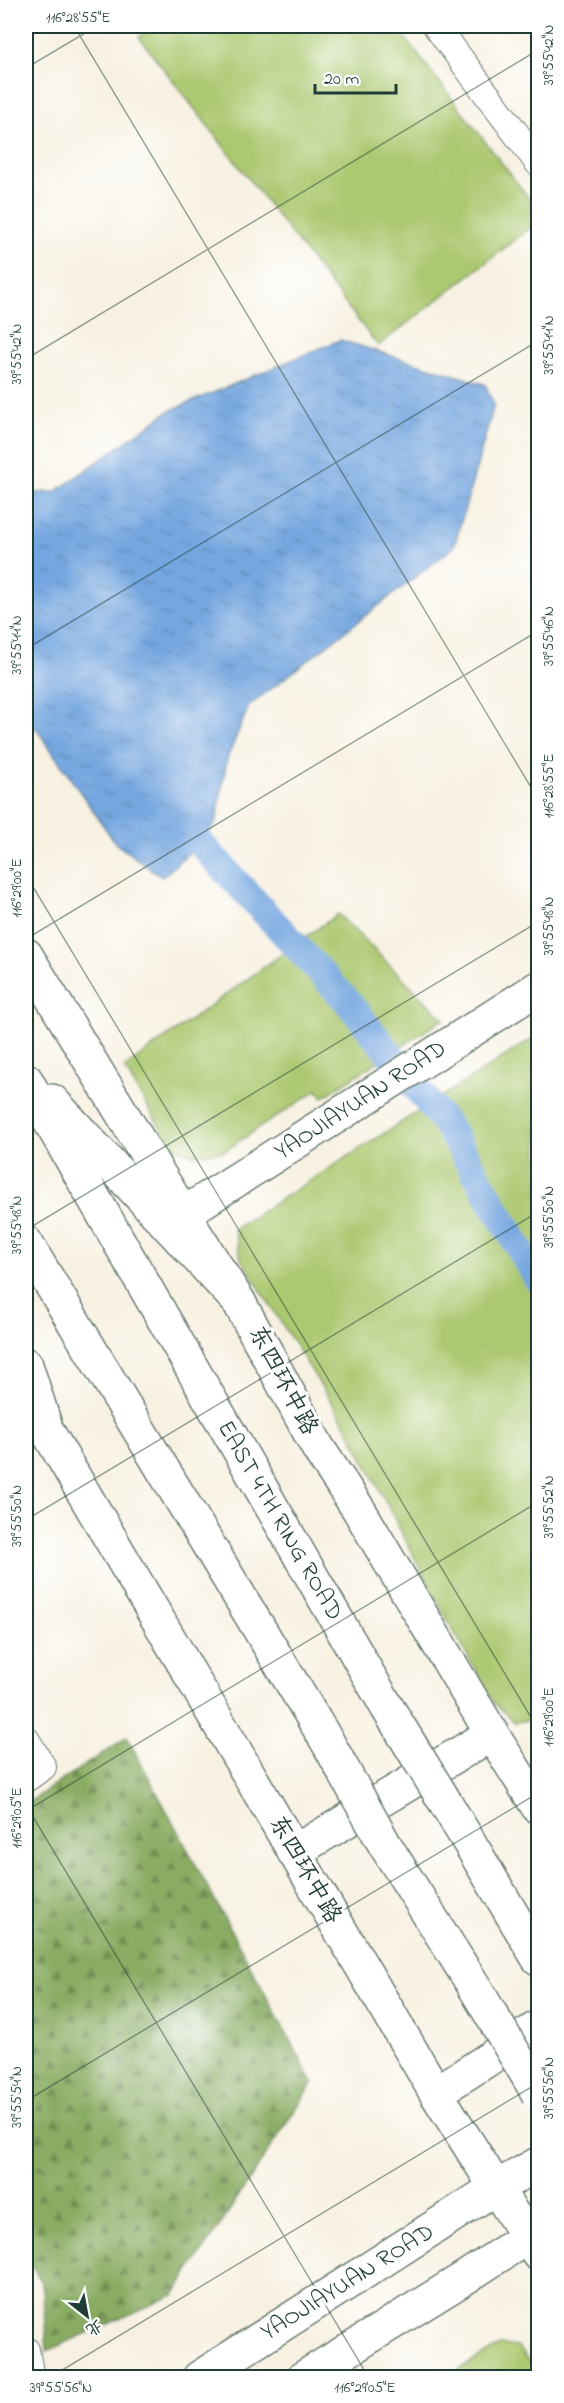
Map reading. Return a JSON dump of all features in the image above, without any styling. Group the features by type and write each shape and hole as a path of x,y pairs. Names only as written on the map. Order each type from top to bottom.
{"main road":[{"name":"东四环中路","path":"26,955 239,1302 318,1448 359,1510 538,1807"},
{"name":"YAOJIAYUAN ROAD","path":"183,1214 538,988"},
{"path":"26,1072 239,1302"},
{"name":"EAST 4TH RING ROAD","path":"26,1080 387,1707 537,1956"},
{"path":"26,1243 327,1742 385,1845 538,2093"},
{"path":"26,1365 45,1425"},
{"name":"东四环中路","path":"26,1394 436,2093 497,2187 535,2240"},
{"path":"294,1852 492,1734"},
{"path":"436,2093 538,2027"},
{"name":"YAOJIAYUAN ROAD","path":"199,2378 497,2187 538,2164"},
{"path":"303,2378 463,2279 535,2240"}],"street":[{"path":"436,26 538,163"},
{"path":"26,1740 44,1767 26,1779"},
{"path":"26,2350 31,2378"}],"green space":[{"path":"153,26 396,26 538,210 538,222 378,346 139,37"},
{"path":"338,914 444,1019 323,1097 317,1090 224,1151 193,1155 171,1145 124,1068"},
{"path":"538,1035 538,1723 536,1720 514,1722 494,1703 444,1614 347,1427 241,1259 234,1229"},
{"path":"127,1737 313,2083 174,2295 47,2351 42,2282 26,2258 26,1804"},
{"path":"500,2345 518,2347 538,2372 538,2377 447,2377"}],"water":[{"path":"340,340 485,384 494,405 454,547 249,706 227,759 216,823 200,843 162,877 116,844 26,714 26,493 55,492 169,411"}],"waterway":[{"path":"200,843 348,1002 448,1127 538,1280"}]}
